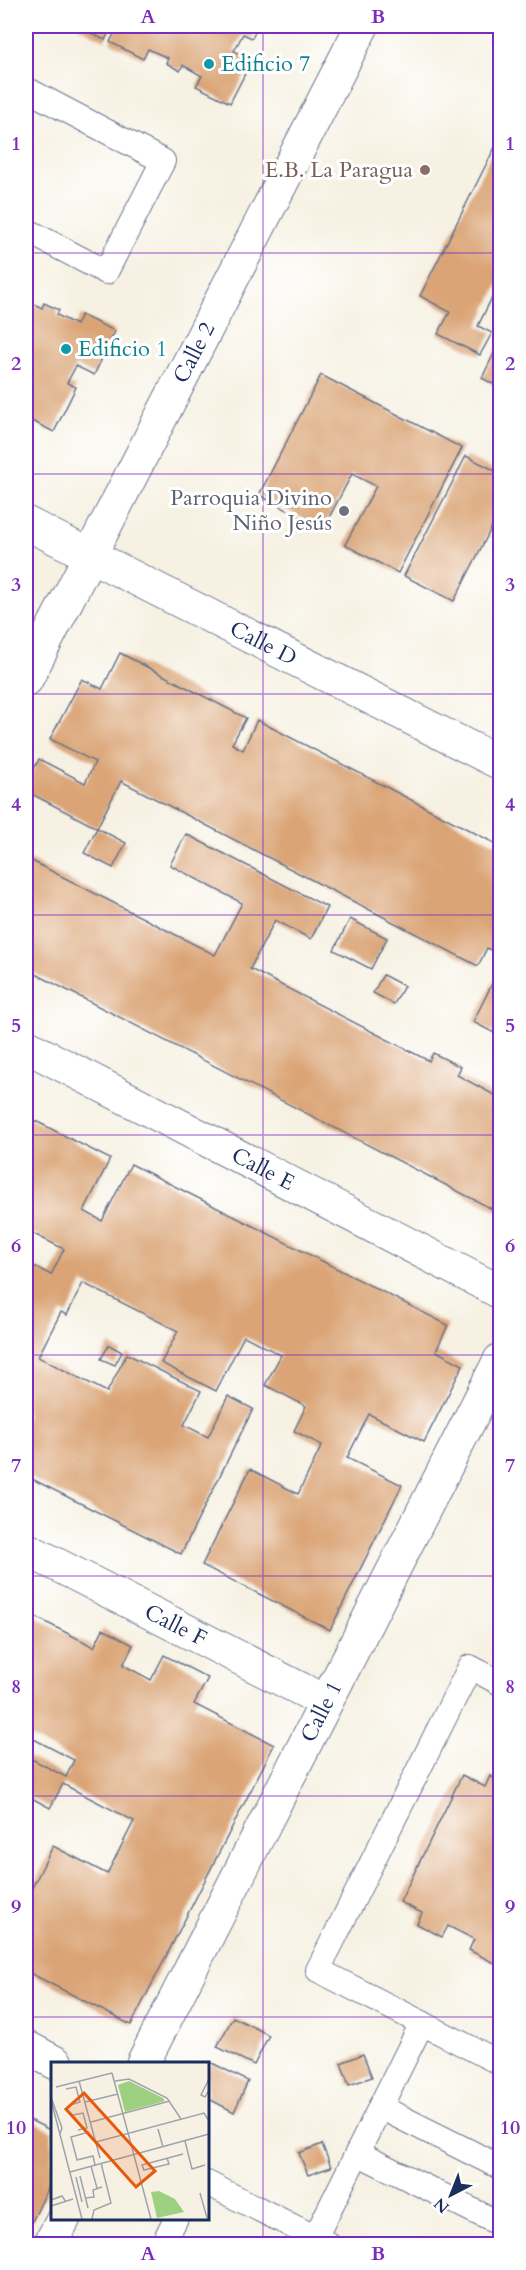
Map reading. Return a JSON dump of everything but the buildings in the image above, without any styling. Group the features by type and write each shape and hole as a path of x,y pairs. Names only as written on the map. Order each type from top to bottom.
{"street":[{"name":"Calle 2","path":"26,680 362,26"},
{"name":"Calle D","path":"26,523 501,764"},
{"name":"Calle E","path":"26,1046 501,1292"},
{"name":"Calle 1","path":"144,2062 501,1360"},
{"name":"Calle F","path":"26,1549 326,1702"},
{"path":"26,2047 54,2062"},
{"path":"50,2244 63,2219"}],"lane":[{"path":"26,89 163,161 106,272 26,230"},
{"path":"501,1683 470,1667 318,1970 501,2063"},
{"path":"208,2184 322,2241 357,2153 422,2023"},
{"path":"380,2107 501,2167"},
{"path":"357,2153 501,2224"},
{"path":"163,2244 175,2219"}],"place":[{"name":"Edificio 7","path":"209,64"},
{"name":"E.B. La Paragua","path":"425,170"},
{"name":"Edificio 1","path":"66,349"},
{"name":"Parroquia Divino Niño Jesús","path":"344,511"}]}
